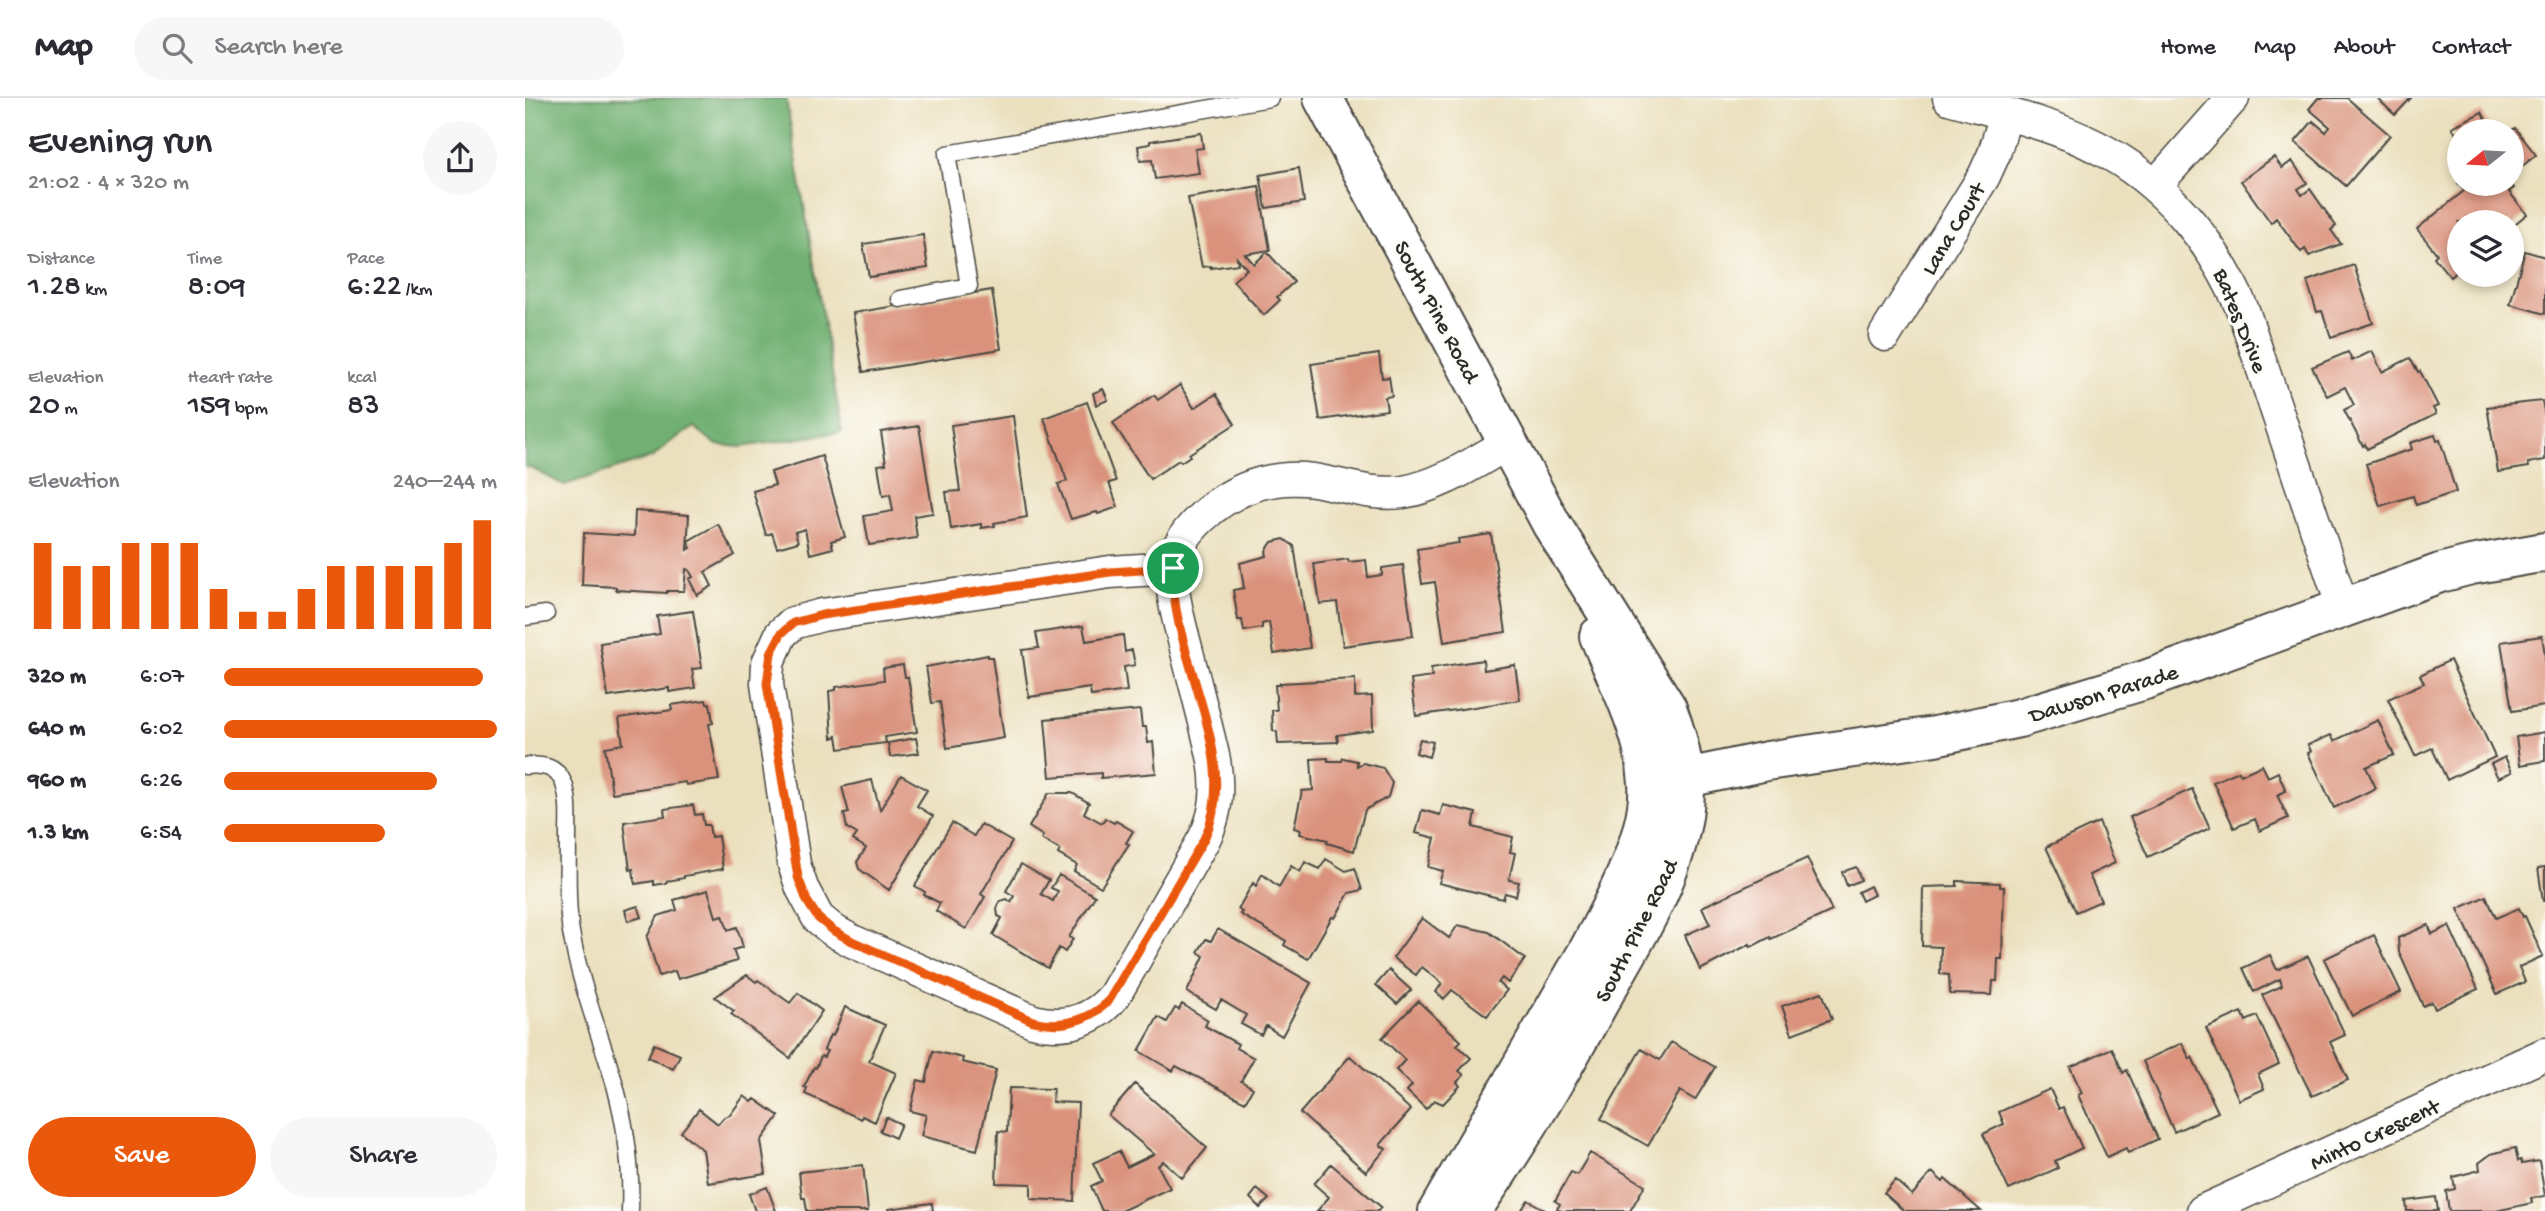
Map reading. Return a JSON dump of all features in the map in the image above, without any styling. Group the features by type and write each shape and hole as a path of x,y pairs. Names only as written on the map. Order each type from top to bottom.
{"street":[{"name":"South Pine Road","path":"1323,98 1552,525 1667,708 1678,737 1667,782 1644,820 1633,855 1611,907 1546,1026 1438,1211"},
{"name":"Bates Drive","path":"1949,98 2094,145 2127,164 2188,218 2230,279 2248,324 2343,608"},
{"path":"2155,186 2233,98"},
{"name":"Lana Court","path":"1885,335 1984,176 1994,154 2005,114"},
{"path":"1173,568 1110,572 822,615 801,620 786,628 771,653 767,684 795,864 807,901 818,918 852,941 1033,1021 1050,1025 1069,1024 1094,1014 1108,1002 1204,839 1212,822 1216,803 1216,772 1174,600 1173,568 1182,541 1216,506 1252,486 1293,479 1314,480 1374,493 1404,491 1436,482 1509,443"},
{"name":"Dawson Parade","path":"1667,782 1767,761 1996,724 2145,680 2456,569 2545,552"},
{"name":"South Pine Road","path":"1471,1211 1510,1154 1593,1013 1654,901 1677,845 1683,814 1667,782"},
{"name":"Minto Crescent","path":"2203,1211 2545,1054"}],"lane":[{"path":"900,299 969,286 947,154 1270,98"},
{"path":"525,617 546,614"},
{"path":"525,766 538,764 551,767 563,782 566,794 569,807 568,888 571,931 626,1134 631,1211"}],"green space":[{"path":"525,98 786,98 842,432 741,447 717,445 694,427 653,457 564,485 525,467"}],"building":[{"path":"2318,98 2347,98 2390,135 2346,186 2295,142 2313,121 2326,132 2330,127 2309,109"},
{"path":"2377,98 2411,98 2395,115"},
{"path":"2482,112 2486,119 2468,119"},
{"path":"1201,133 1203,148 1195,149 1199,173 1155,179 1152,160 1140,161 1138,146 1150,144 1150,141"},
{"path":"2524,140 2536,155 2524,165"},
{"path":"2274,157 2282,168 2292,161 2307,183 2298,189 2302,195 2310,189 2336,226 2331,230 2341,244 2309,256 2305,249 2301,252 2276,218 2271,223 2241,181"},
{"path":"1299,168 1304,202 1266,208 1260,175"},
{"path":"1259,186 1270,250 1245,254 1254,264 1267,252 1294,282 1277,297 1280,300 1264,315 1233,281 1247,269 1237,258 1238,264 1202,267 1188,198"},
{"path":"2458,196 2512,196 2524,210 2447,210 2447,273 2434,257 2437,254 2417,229"},
{"path":"923,235 928,268 869,277 863,244"},
{"path":"2525,251 2545,257 2545,314 2510,304 2515,287 2524,287"},
{"path":"2354,265 2373,323 2331,337 2322,311 2317,312 2307,281"},
{"path":"992,290 1001,349 863,372 853,313"},
{"path":"2372,351 2382,372 2410,358 2438,406 2433,408 2436,414 2367,449 2344,410 2354,405 2345,387 2327,396 2312,367 2348,352 2352,361"},
{"path":"1379,354 1382,378 1389,377 1392,396 1385,397 1387,410 1320,420 1311,364"},
{"path":"1180,385 1194,408 1216,394 1235,424 1181,462 1179,460 1150,479 1113,423 1154,395 1158,400"},
{"path":"1103,389 1108,400 1096,405 1093,393"},
{"path":"2542,401 2545,416 2545,460 2528,463 2529,467 2498,472 2487,407"},
{"path":"1087,402 1116,481 1109,483 1118,507 1071,519 1058,484 1067,481 1044,418"},
{"path":"1013,416 1027,517 994,523 995,526 981,528 981,524 951,529 946,492 960,491 951,425"},
{"path":"919,426 933,513 914,516 917,538 869,545 864,516 893,511 890,494 883,496 878,465 886,464 881,432"},
{"path":"2435,435 2437,441 2440,440 2456,492 2416,505 2413,496 2380,506 2366,464 2412,449 2410,443"},
{"path":"822,456 845,537 831,541 833,548 810,554 805,529 795,532 798,542 777,548 772,533 766,535 753,491 775,485 771,472"},
{"path":"635,511 689,515 687,550 691,548 688,541 718,524 735,555 705,572 712,586 697,595 689,579 693,577 686,569 684,591 667,593 616,590 616,587 582,585 584,533 634,536"},
{"path":"1491,534 1506,632 1444,642 1435,582 1422,584 1417,549 1459,543 1458,539"},
{"path":"1284,539 1294,546 1310,648 1274,654 1269,622 1262,624 1262,628 1244,631 1242,620 1238,620 1233,590 1244,588 1240,563 1267,556 1266,551 1272,542"},
{"path":"1348,559 1349,562 1366,560 1368,577 1382,575 1382,568 1403,565 1413,636 1343,646 1337,602 1320,604 1314,564"},
{"path":"693,611 702,668 692,669 695,688 669,692 669,688 608,697 600,643 660,634 657,616"},
{"path":"1083,626 1086,641 1123,635 1125,652 1132,650 1135,665 1124,667 1127,691 1091,696 1090,688 1029,697 1022,650 1039,648 1036,633"},
{"path":"2542,636 2545,654 2545,706 2512,711 2501,642"},
{"path":"988,655 992,657 1004,738 947,748 940,702 932,703 926,667"},
{"path":"1483,660 1484,670 1515,665 1520,700 1416,716 1411,680 1432,677 1431,668"},
{"path":"2450,660 2495,757 2447,780 2432,748 2415,756 2388,699 2424,683 2420,675"},
{"path":"903,665 905,677 908,677 917,732 885,737 886,743 839,749 837,736 832,738 829,691 836,690 836,687 884,680 883,668"},
{"path":"1355,679 1355,697 1372,696 1373,730 1337,735 1338,742 1278,744 1277,732 1273,731 1272,710 1277,710 1275,685"},
{"path":"706,700 707,704 710,703 713,723 709,724 719,780 686,785 685,782 612,793 605,747 623,744 619,718 672,710 671,705"},
{"path":"1140,710 1148,743 1153,742 1156,773 1101,778 1101,773 1050,777 1045,719"},
{"path":"2378,720 2394,755 2366,767 2376,788 2334,808 2308,753 2311,751 2308,745 2331,735 2334,741"},
{"path":"2545,732 2545,761 2520,765 2516,737"},
{"path":"916,738 919,753 890,757 888,743"},
{"path":"1420,739 1433,742 1429,757 1416,753"},
{"path":"2505,757 2512,772 2498,778 2491,764"},
{"path":"1328,758 1328,761 1342,761 1343,758 1357,761 1357,766 1363,763 1383,768 1392,783 1388,797 1365,810 1354,851 1327,843 1328,840 1300,834 1301,830 1294,828 1302,791 1313,790 1311,759"},
{"path":"2262,765 2268,777 2278,772 2286,791 2277,795 2288,818 2260,831 2255,819 2234,828 2213,782 2239,771 2241,775"},
{"path":"901,775 927,790 917,806 933,816 889,890 859,869 857,862 866,848 853,840 857,834 847,828 844,814 849,813 842,787 872,780 880,810"},
{"path":"2192,789 2210,828 2148,857 2130,817"},
{"path":"1049,793 1072,793 1089,803 1084,813 1102,823 1105,818 1114,823 1116,821 1133,831 1126,843 1129,844 1101,887 1074,871 1077,865 1058,854 1060,850 1041,839 1043,836 1029,827"},
{"path":"693,805 695,815 702,814 704,825 709,825 711,837 718,836 723,869 684,876 667,883 654,885 654,881 635,884 633,869 630,870 624,822 665,816 664,809"},
{"path":"1443,805 1476,813 1473,827 1513,837 1510,852 1515,853 1509,880 1519,882 1516,896 1505,893 1503,899 1439,883 1443,871 1428,867 1435,838 1416,833 1422,810 1440,815"},
{"path":"2099,822 2115,863 2089,875 2101,901 2076,912 2046,847"},
{"path":"952,823 974,836 981,824 1012,842 981,894 985,897 966,929 936,911 940,903 924,895 925,892 915,886"},
{"path":"1807,858 1832,911 1771,939 1770,937 1751,947 1750,944 1700,970 1685,935 1710,924 1702,907"},
{"path":"1326,859 1346,871 1355,868 1362,890 1349,893 1308,959 1284,945 1286,941 1240,914 1242,912 1238,909 1253,883 1256,886 1262,874 1279,887 1291,866 1300,872 1305,862 1320,869"},
{"path":"1021,864 1049,880 1041,894 1053,901 1058,891 1051,888 1059,875 1095,896 1069,937 1073,939 1065,952 1059,948 1048,968 993,935 1002,918 998,916 997,909 1000,901 1007,899 1011,902 1014,896 1006,891"},
{"path":"1856,867 1861,880 1847,886 1842,872"},
{"path":"2545,867 2545,901 2543,901 2538,868"},
{"path":"1957,881 2000,883 2000,887 2004,887 2002,959 1998,959 1997,981 1993,981 1992,995 1950,994 1949,975 1940,974 1941,947 1922,946 1923,887 1957,886"},
{"path":"1870,886 1874,895 1862,901 1858,892"},
{"path":"708,890 716,917 723,915 728,930 737,927 743,947 733,950 737,961 678,979 675,971 659,976 647,937 658,916 677,910 674,900"},
{"path":"2486,896 2496,918 2519,908 2543,956 2519,967 2525,982 2497,994 2458,909"},
{"path":"638,906 642,917 628,921 625,910"},
{"path":"1422,918 1449,938 1458,925 1489,932 1525,959 1508,983 1502,978 1498,983 1507,990 1487,1016 1452,990 1444,999 1436,992 1442,983 1422,967 1416,975 1393,958"},
{"path":"2428,925 2432,934 2449,926 2478,989 2435,1009 2432,1002 2423,1006 2399,952 2398,938"},
{"path":"1218,929 1311,983 1282,1036 1266,1026 1261,1035 1241,1024 1246,1015 1221,1000 1216,1009 1187,992 1204,956 1198,952 1206,939 1211,941"},
{"path":"2374,935 2401,992 2352,1016 2324,959"},
{"path":"2270,955 2277,970 2308,956 2345,1035 2330,1042 2348,1080 2312,1096 2262,995 2282,986 2280,979 2254,992 2243,968"},
{"path":"1389,970 1411,990 1397,1004 1376,985"},
{"path":"747,975 790,1003 798,993 822,1011 790,1058 731,1014 734,1011 715,997"},
{"path":"1822,992 1832,1019 1792,1034 1782,1006"},
{"path":"1418,1001 1461,1041 1457,1045 1471,1058 1459,1071 1464,1075 1457,1082 1460,1086 1443,1104 1434,1100 1426,1109 1407,1091 1412,1085 1396,1070 1405,1060 1382,1038"},
{"path":"1182,1004 1208,1020 1205,1026 1238,1044 1236,1048 1254,1058 1241,1081 1253,1088 1245,1102 1176,1066 1173,1071 1139,1051 1158,1017 1167,1022 1175,1008 1179,1010"},
{"path":"845,1007 885,1025 869,1061 896,1073 875,1122 862,1116 861,1119 805,1094 807,1088 804,1087 821,1056 824,1057 830,1035 833,1036"},
{"path":"2242,1012 2246,1021 2257,1016 2279,1064 2258,1074 2264,1089 2239,1100 2206,1028"},
{"path":"1671,1042 1715,1067 1695,1100 1680,1091 1648,1146 1601,1119 1641,1049 1660,1060"},
{"path":"2182,1043 2190,1059 2192,1057 2218,1112 2174,1132 2143,1061"},
{"path":"654,1044 680,1055 673,1069 648,1057"},
{"path":"2112,1048 2123,1073 2127,1070 2158,1139 2128,1153 2126,1148 2107,1157 2078,1095 2082,1093 2070,1067"},
{"path":"933,1051 963,1058 962,1062 996,1070 977,1150 921,1136 926,1115 910,1111 918,1080 926,1082"},
{"path":"1350,1056 1411,1110 1380,1145 1386,1149 1366,1172 1300,1113"},
{"path":"1135,1084 1207,1148 1182,1178 1163,1161 1158,1166 1170,1188 1121,1211 1102,1211 1091,1186 1102,1181 1093,1163 1119,1151 1127,1167 1154,1154 1108,1115"},
{"path":"1009,1088 1053,1089 1052,1102 1078,1103 1074,1201 1031,1199 1031,1184 996,1183 998,1131 1007,1132"},
{"path":"2050,1089 2059,1109 2063,1107 2082,1148 2055,1161 2058,1168 2009,1190 1983,1134 2004,1124 1999,1112"},
{"path":"744,1096 752,1102 755,1099 779,1116 761,1141 766,1174 708,1183 703,1150 681,1132 699,1109 718,1124 730,1115"},
{"path":"886,1117 901,1124 895,1138 880,1131"},
{"path":"2515,1148 2518,1161 2521,1160 2522,1164 2539,1161 2545,1196 2531,1198 2532,1203 2496,1211 2449,1211 2446,1191 2455,1189 2453,1177 2480,1170 2479,1163 2491,1154"},
{"path":"1590,1153 1645,1185 1630,1211 1557,1209 1560,1204 1555,1201 1571,1172 1577,1175"},
{"path":"1331,1164 1381,1207 1378,1211 1317,1211 1329,1197 1314,1184"},
{"path":"863,1165 868,1211 807,1211 805,1198 802,1198 799,1172"},
{"path":"1932,1172 1943,1182 1945,1179 1981,1211 1904,1211 1884,1193 1895,1180 1912,1195"},
{"path":"767,1187 776,1211 755,1211 749,1194"},
{"path":"1257,1189 1269,1199 1260,1208 1250,1198"},
{"path":"2436,1197 2438,1211 2407,1211 2406,1201"},
{"path":"1528,1200 1547,1211 1521,1211"},
{"path":"932,1203 933,1211 888,1211 888,1209"}],"route":[{"path":"1173,568 1174,600 1216,772 1216,803 1212,822 1204,839 1114,996 1108,1002 1094,1014 1069,1024 1050,1025 1033,1021 852,941 818,918 807,901 795,864 767,684 771,653 786,628 801,620 822,615 1110,572 1173,568"}]}
